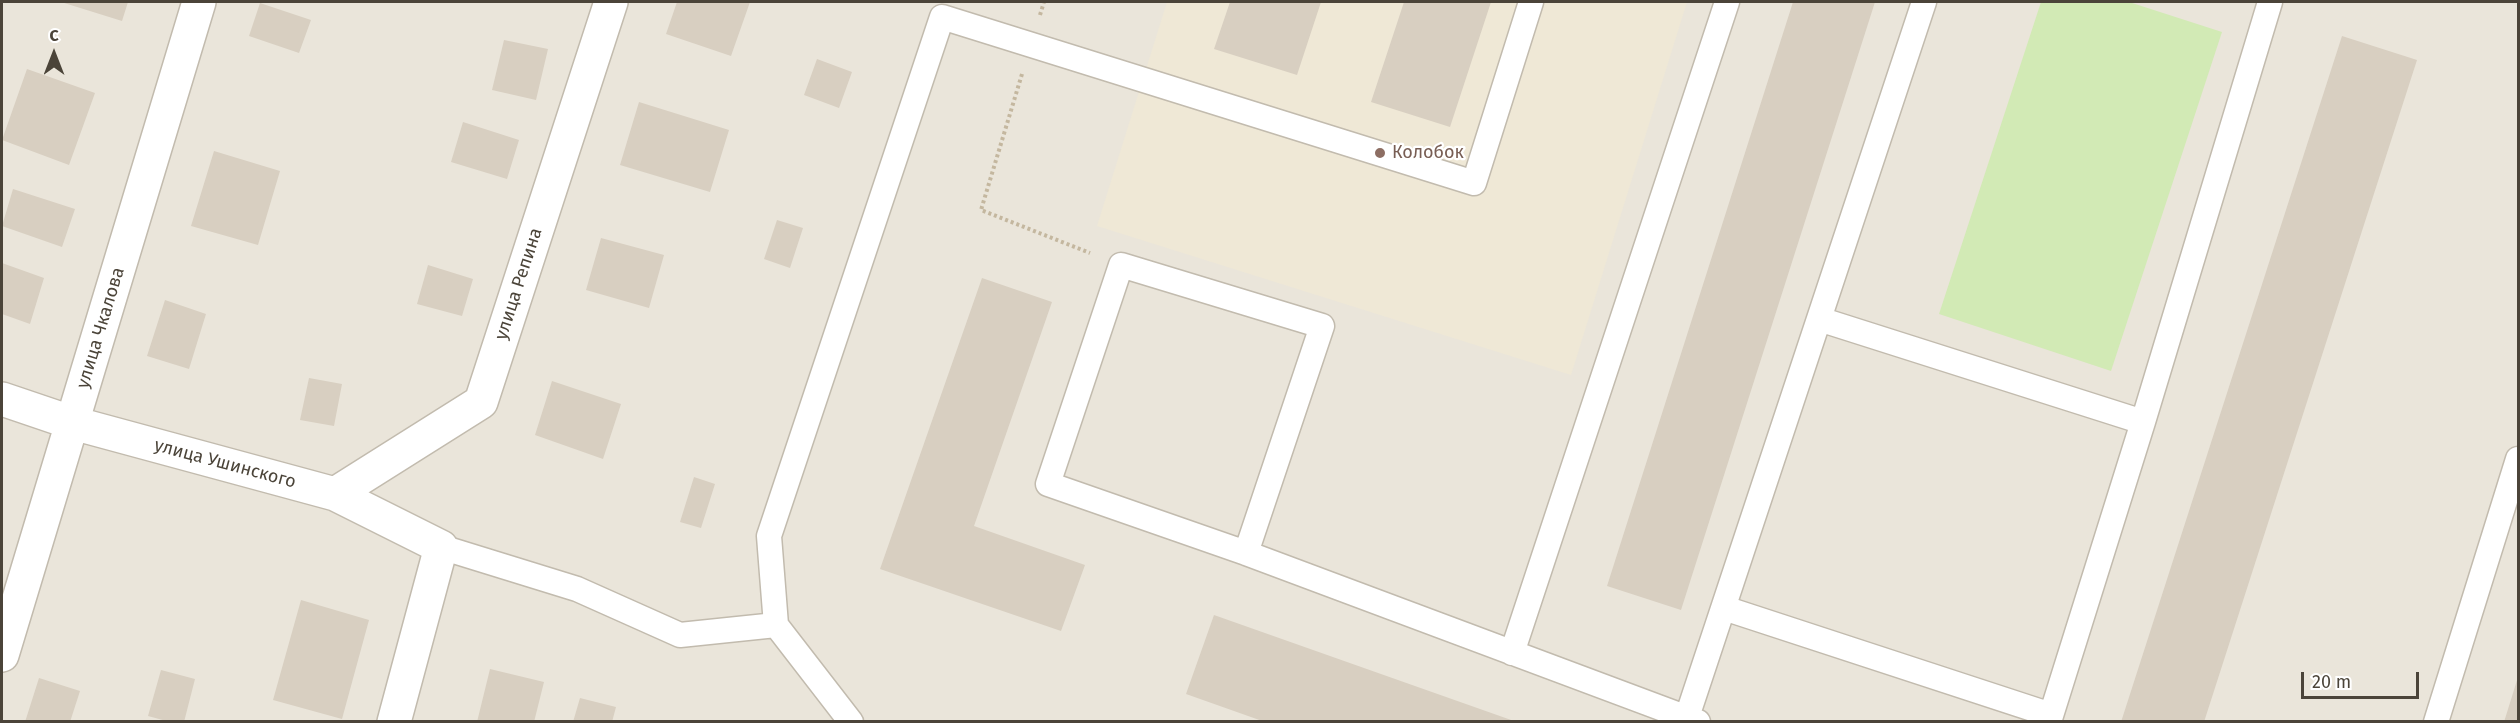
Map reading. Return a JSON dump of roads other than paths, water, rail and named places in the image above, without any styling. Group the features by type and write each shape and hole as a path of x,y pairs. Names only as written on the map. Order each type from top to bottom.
{"street":[{"name":"улица Чкалова","path":"2,655 199,2"},
{"name":"улица Репина","path":"334,494 481,402 611,2"},
{"name":"улица Ушинского","path":"2,399 73,423 334,494 441,547"},
{"path":"394,722 441,547"}],"lane":[{"path":"851,722 776,625 769,536 942,17 1474,183 1531,2"},
{"path":"1512,653 1727,2"},
{"path":"1245,553 1322,326 1121,265 1048,484 1245,553 1693,719 1724,608 1924,2"},
{"path":"1724,608 2050,718 2143,422 2270,2"},
{"path":"1819,319 2143,422"},
{"path":"2436,722 2518,459"},
{"path":"441,547 577,589 680,635 776,625"}],"place":[{"name":"Колобок","path":"1380,153"}]}
